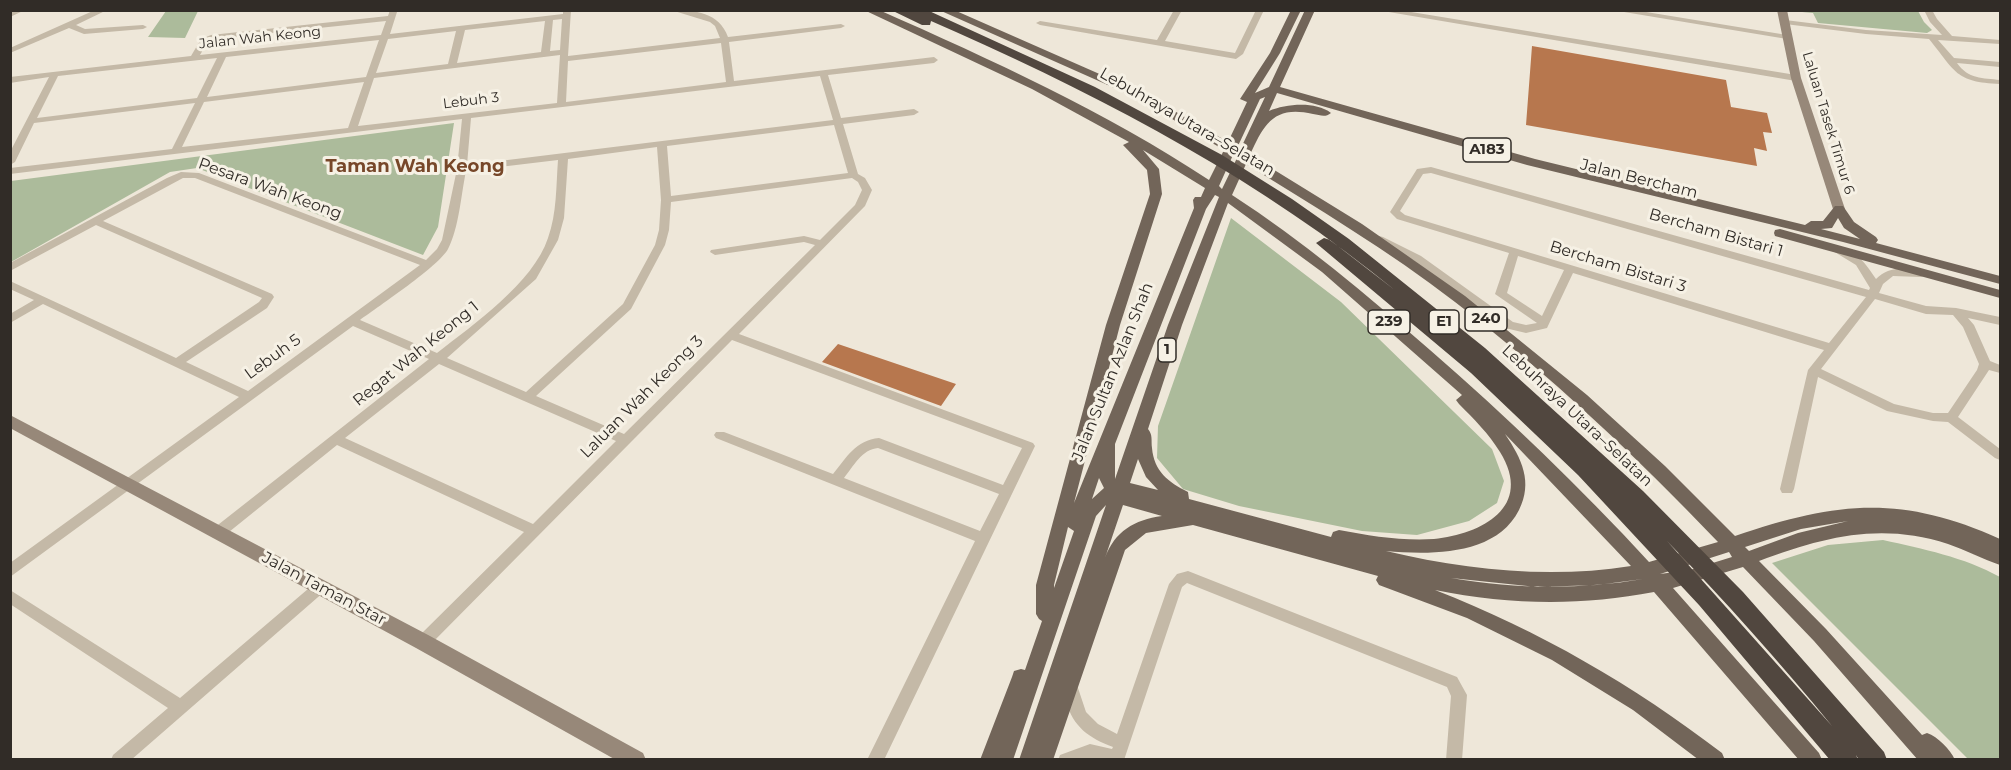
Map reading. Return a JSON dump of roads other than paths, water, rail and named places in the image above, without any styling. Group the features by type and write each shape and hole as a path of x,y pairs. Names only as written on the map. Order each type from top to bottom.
{"highway":[{"name":"Lebuhraya Utara–Selatan","path":"897,10 1049,77 1103,105 1253,193 1342,256 1499,389 1620,504 1731,625 1846,759"},
{"name":"Lebuhraya Utara–Selatan","path":"916,10 1060,74 1161,126 1259,184 1360,254 1544,408 1632,493 1765,631 1875,759"}],"main road":[{"name":"239","path":"870,10 957,48 1104,121 1246,210 1353,290 1502,422 1591,511 1812,759"},
{"name":"240","path":"944,10 1095,74 1140,96 1197,128 1357,227 1460,299 1582,399 1659,470 1880,700 1931,759"},
{"path":"1229,141 1244,103 1296,10"},
{"name":"1","path":"1029,759 1175,325 1217,214 1270,92 1310,10"},
{"path":"1289,54 1288,85 1293,91 1314,100"},
{"path":"1229,141 1255,97 1270,92 1261,84 1262,74"},
{"path":"1045,614 1045,585 1083,433 1113,325 1156,194 1153,169 1136,149 1048,92"},
{"name":"Jalan Bercham","path":"1270,92 1314,100 1531,162 2001,278"},
{"name":"Jalan Bercham","path":"1270,92 1528,169 1708,213 2001,294"},
{"path":"1254,131 1269,115 1290,109 1305,109 1424,141 1432,141"},
{"name":"Jalan Sultan Azlan Shah","path":"990,759 1045,614 1084,497 1229,141"},
{"path":"1702,203 1728,206 1813,225 1826,225 1835,215"},
{"path":"1835,215 1846,239 1863,250 1927,269 1952,280"},
{"path":"1835,215 1869,239 2001,278"},
{"path":"1872,246 1911,260 2001,285"},
{"path":"1288,540 1308,532 1394,546 1464,542 1496,529 1513,508 1519,495 1516,468 1512,456 1498,436 1383,324 1353,290"},
{"path":"1145,419 1143,449 1152,477 1204,515"},
{"path":"1107,444 1106,477 1116,497"},
{"path":"1003,759 1089,513 1116,497 1204,515 1454,586 1532,595 1587,586 1691,577 1832,516 1878,512 1919,518 1959,529 2001,546"},
{"path":"1043,759 1118,547 1126,536 1143,526 1204,515"},
{"path":"1795,533 1881,525 1913,528 1953,538 2001,558"},
{"path":"1288,540 1305,556 1389,581 1454,605 1545,648 1604,681 1715,759"},
{"path":"1880,700 1945,759"}],"street":[{"path":"10,15 21,10"},
{"path":"10,51 103,10"},
{"path":"675,10 712,19 717,23 725,40 730,84"},
{"path":"1040,23 1236,56 1260,10"},
{"path":"1381,10 1436,15 1796,78"},
{"path":"1616,10 1787,37"},
{"name":"Laluan Tasek Timur 6","path":"1782,10 1796,78 1835,215"},
{"path":"1928,10 1933,20 1950,39"},
{"path":"1159,44 1177,11"},
{"path":"561,103 567,13"},
{"name":"Jalan Wah Keong","path":"10,80 549,18 567,13"},
{"path":"194,59 204,40 211,37 392,14 352,130"},
{"path":"545,55 549,18"},
{"path":"1785,22 1932,38 2001,42"},
{"path":"70,25 84,32 143,27"},
{"path":"32,121 452,65 725,40 841,26"},
{"path":"452,65 461,28"},
{"path":"1932,38 1951,60 1955,70 1966,78 2001,82"},
{"path":"176,151 222,56"},
{"name":"Lebuh 3","path":"10,171 934,60"},
{"path":"1951,60 2001,64"},
{"path":"666,200 854,175 823,73"},
{"path":"10,162 16,144 32,121 55,74"},
{"path":"462,169 914,112"},
{"name":"Lebuh 5","path":"10,571 352,321 442,251 447,240 462,169 467,115"},
{"path":"528,398 627,306 660,245 664,230 666,200 662,145"},
{"name":"Regat Wah Keong 1","path":"219,532 437,359 531,279 553,240 559,218 563,158"},
{"name":"Bercham Bistari 1","path":"1396,215 1395,212 1420,171 1425,169 1874,291 1926,310 1956,312 2001,321"},
{"name":"Pesara Wah Keong","path":"10,268 170,180 192,175 428,264"},
{"name":"Laluan Wah Keong 3","path":"423,642 623,439 822,244 864,199 866,184 854,175"},
{"name":"Bercham Bistari 3","path":"1396,215 1569,270 1831,348"},
{"path":"95,221 268,297 263,305 177,363"},
{"path":"1357,227 1417,258 1509,325 1523,329 1534,329 1544,323 1569,270"},
{"path":"715,252 804,239 822,244"},
{"path":"1833,247 1860,263 1874,291"},
{"path":"1514,253 1501,294 1544,323"},
{"path":"1786,489 1814,370 1874,291 1891,272 1952,280"},
{"path":"10,284 247,396"},
{"path":"10,319 44,299"},
{"path":"1951,418 1983,371 1985,364 1968,325 1956,312"},
{"path":"352,321 623,439"},
{"path":"730,335 1029,446 876,759"},
{"path":"1985,364 2001,369"},
{"path":"1814,370 1891,408 1933,417 1951,418 2001,454"},
{"name":"Jalan Taman Star","path":"10,422 219,532 636,759"},
{"path":"720,435 985,538"},
{"path":"335,439 533,530"},
{"path":"836,479 864,445 879,442 1007,492"},
{"path":"1118,753 1176,584 1182,578 1188,577 1448,680 1456,686 1459,695 1454,759"},
{"path":"118,759 320,587"},
{"path":"10,596 180,707"},
{"path":"1070,683 1074,707 1080,719 1118,753"},
{"path":"1066,759 1090,752 1118,753"}],"district":[{"name":"Taman Wah Keong","path":"415,167"}]}
